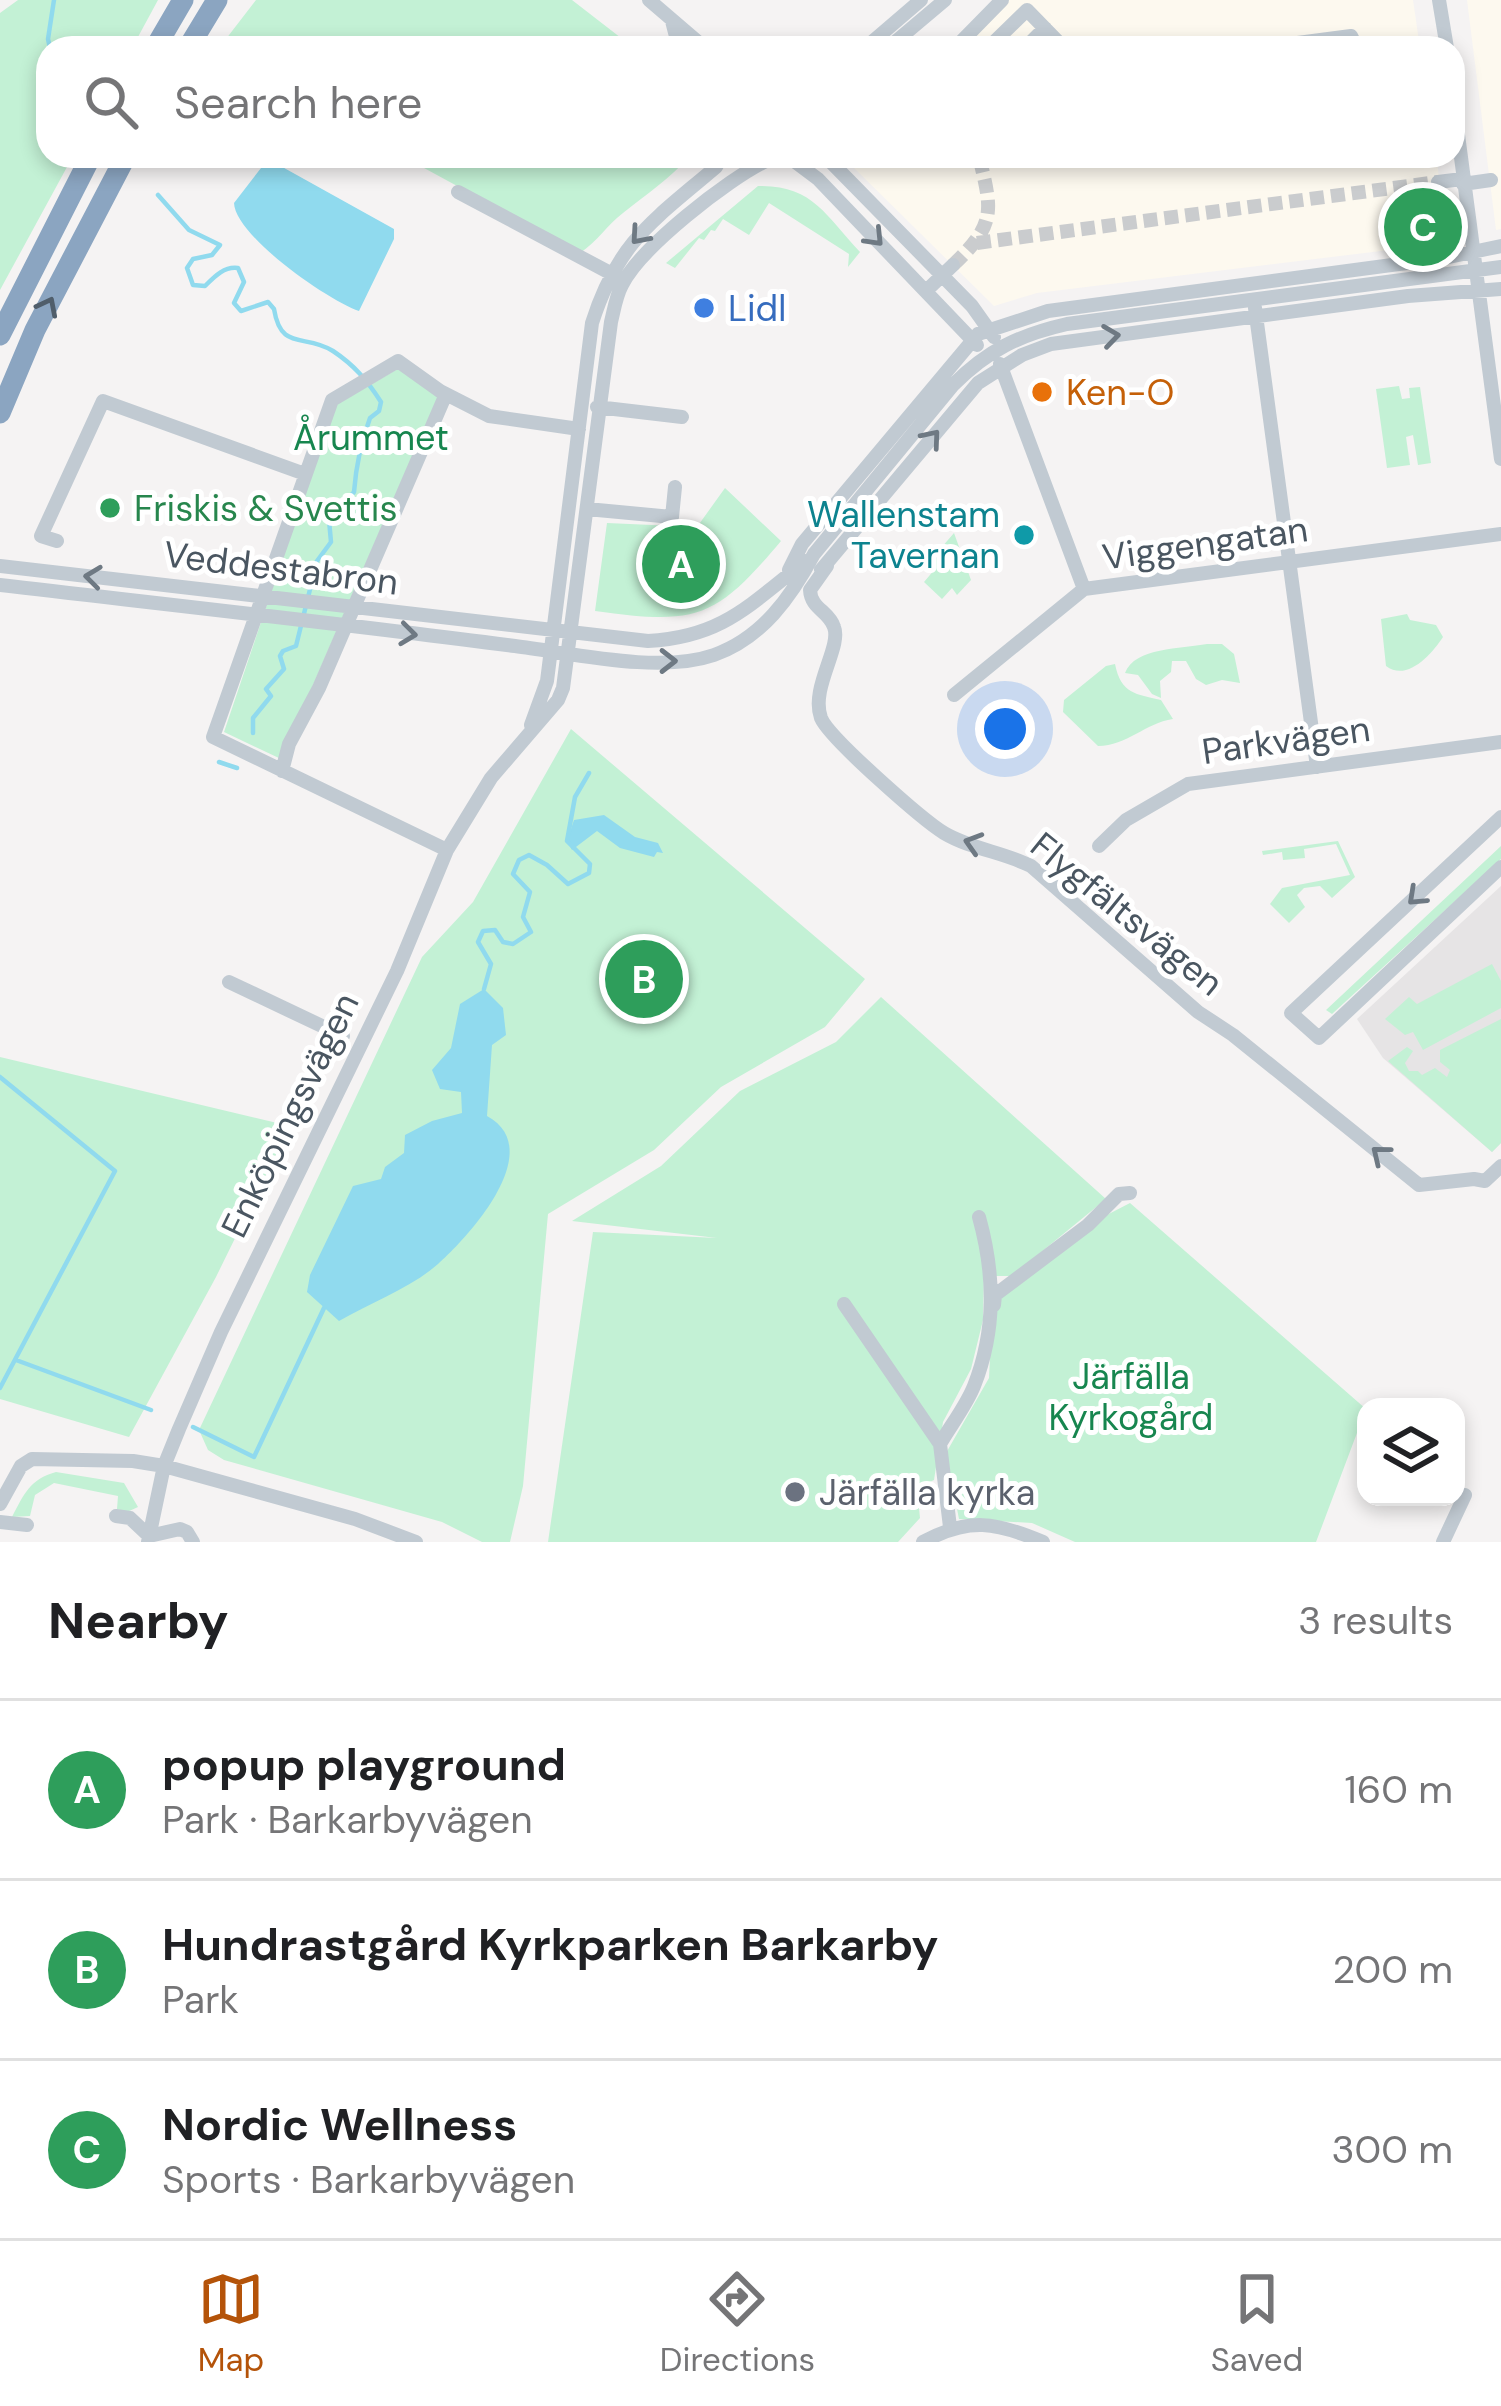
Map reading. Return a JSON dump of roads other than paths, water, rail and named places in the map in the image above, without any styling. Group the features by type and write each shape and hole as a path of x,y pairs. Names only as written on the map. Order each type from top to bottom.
{"highway":[{"path":"162,36 183,0"},
{"path":"195,36 220,0"},
{"path":"0,334 85,168"},
{"path":"0,413 35,330 120,168"}],"street":[{"path":"649,0 690,36"},
{"path":"879,36 921,0"},
{"path":"902,36 945,0"},
{"path":"968,36 1002,0"},
{"path":"1439,0 1445,36"},
{"path":"997,36 1021,5 1053,36"},
{"path":"672,21 676,36"},
{"path":"1037,36 1045,28"},
{"name":"Enköpingsvägen","path":"527,734 547,683 592,322 640,232 715,168"},
{"name":"Enköpingsvägen","path":"149,1539 164,1466 221,1332 397,971 446,850 491,778 558,700 572,633 617,276 747,168"},
{"path":"805,168 972,340 992,350"},
{"path":"838,168 948,270 990,330 992,350 1084,589"},
{"path":"1461,168 1501,459"},
{"path":"1438,182 1491,180"},
{"path":"458,193 617,276"},
{"path":"791,581 953,385 992,350 1030,332 1501,246"},
{"path":"791,581 802,544 972,340 990,330 1048,311 1501,267"},
{"path":"926,291 948,270"},
{"path":"791,581 827,566 978,383 1051,344 1501,289"},
{"path":"1253,292 1317,766"},
{"path":"446,850 214,737 247,619 332,400 398,361 489,416 579,429"},
{"path":"282,771 289,744 319,688 446,394"},
{"path":"57,542 40,536 103,401 305,474"},
{"path":"582,405 682,417"},
{"path":"587,509 672,518 675,487"},
{"name":"Viggengatan","path":"954,695 1084,589 1501,534"},
{"name":"Veddestabron","path":"0,566 648,641 693,636 731,620 791,581"},
{"name":"Flygfältsvägen","path":"827,566 810,590 810,598 835,628 818,696 821,718 842,745 943,832 1031,866 1198,1012 1419,1185 1485,1181 1501,1166"},
{"name":"Veddestabron","path":"0,585 656,662 713,656 743,642 776,613 791,581"},
{"name":"Parkvägen","path":"1099,846 1126,820 1188,784 1501,742"},
{"path":"1501,817 1291,1013 1318,1038 1501,867"},
{"path":"229,982 343,1036"},
{"path":"940,1444 974,1388 995,1295 1088,1225 1119,1194 1130,1193"},
{"path":"979,1217 990,1259 992,1316"},
{"path":"844,1304 940,1444 950,1527"},
{"path":"0,1504 21,1466 32,1459 134,1461 355,1519 416,1542"},
{"path":"1443,1542 1460,1506"},
{"path":"116,1516 130,1518 149,1539 180,1529 193,1542"},
{"path":"0,1522 27,1525"},
{"path":"923,1542 950,1527 985,1524 1043,1542"}],"water":[{"path":"261,168 284,168 394,229 394,239 359,311 327,295 266,249 238,217 234,203"},
{"path":"604,815 635,837 658,843 663,853 654,857 620,848 597,831 572,850 567,841 574,820"},
{"path":"484,989 503,1008 506,1035 492,1045 487,1116 504,1131 510,1149 507,1170 484,1214 438,1264 339,1321 307,1292 310,1275 353,1186 381,1179 385,1167 404,1153 405,1135 462,1113 461,1092 440,1089 432,1070 451,1048 460,1004"}],"waterway":[{"path":"48,36 54,0"},
{"path":"158,195 189,230 220,245 212,255 193,259 187,268 193,285 205,286 224,270 238,268 244,282 234,303 241,311 268,302 282,331 341,356 381,402 364,436 354,492 329,520 331,542 317,561 296,646 280,656 284,669 266,689 271,696 253,718 253,733"},
{"path":"219,762 237,768"},
{"path":"484,989 491,964 478,942 483,931 495,930 503,942 513,944 531,932 523,917 530,892 513,874 519,860 529,855 568,884 589,873 590,864 567,841 575,797 589,773"},
{"path":"0,1077 115,1171 0,1388"},
{"path":"193,1427 254,1457 324,1308"},
{"path":"16,1360 151,1410"}],"tunnel":[{"path":"953,265 984,227 988,204 982,168"},
{"path":"977,243 1438,182"}],"place":[{"name":"Nordic Wellness","path":"1423,227"},
{"name":"Lidl","path":"704,308"},
{"name":"Ken-O","path":"1042,392"},
{"name":"Friskis & Svettis","path":"110,508"},
{"name":"Wallenstam Tavernan","path":"1024,535"},
{"name":"popup playground","path":"681,564"},
{"name":"Hundrastgård Kyrkparken Barkarby","path":"644,979"},
{"name":"Järfälla kyrka","path":"795,1492"}],"park label":[{"name":"Årummet","path":"371,437"},
{"name":"Järfälla Kyrkogård","path":"1131,1396"}]}
